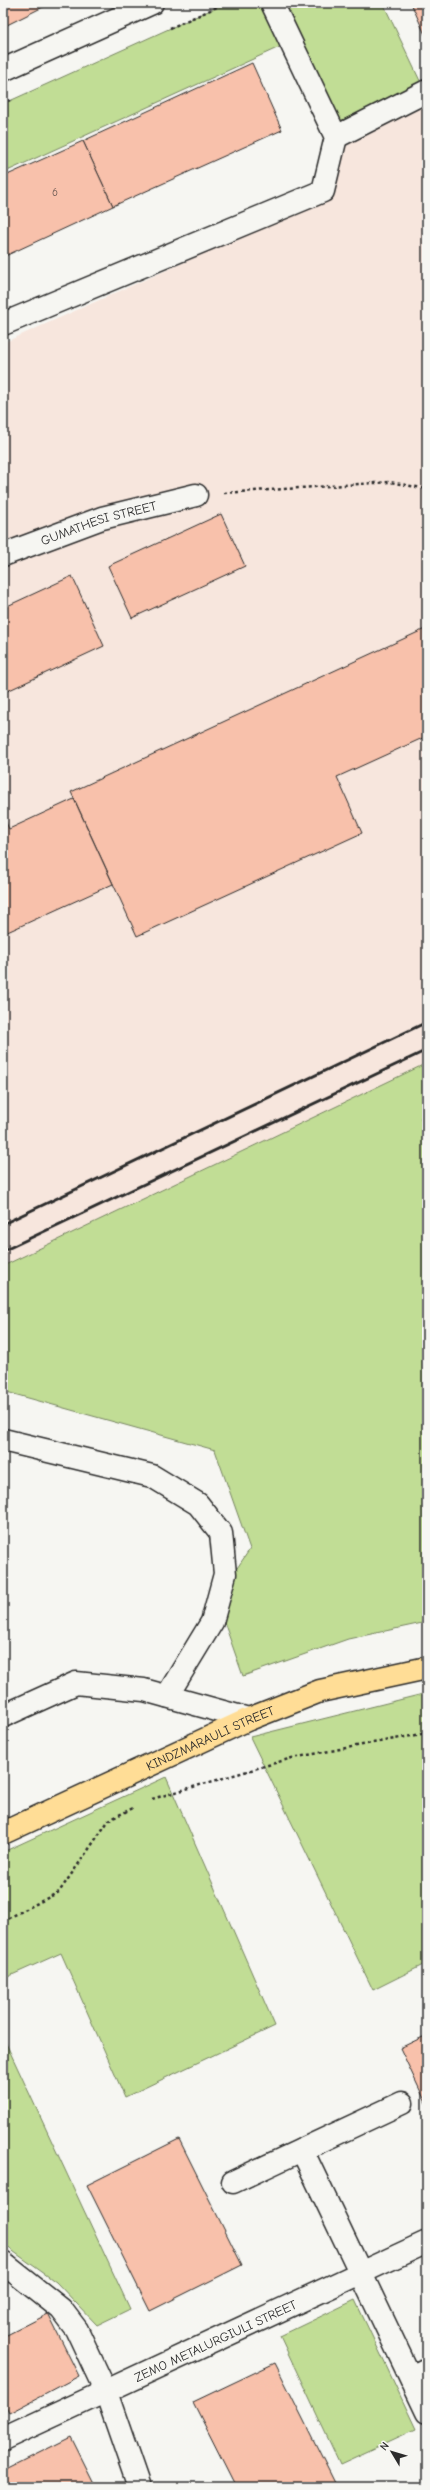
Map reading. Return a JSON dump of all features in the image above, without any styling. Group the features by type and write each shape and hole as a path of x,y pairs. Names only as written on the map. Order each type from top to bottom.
{"main road":[{"name":"KINDZMARAULI STREET","path":"3,1833 249,1719 320,1691 427,1668"}],"street":[{"path":"3,70 152,3"},
{"path":"3,324 323,191 336,137 272,3"},
{"path":"336,137 427,92"},
{"name":"GUMATHESI STREET","path":"3,555 102,518 196,494"},
{"path":"3,1440 152,1476 198,1504 221,1533 225,1574 212,1622 167,1696"},
{"path":"3,1716 76,1684 144,1690 249,1719"},
{"path":"234,2182 402,2103"},
{"path":"302,2150 361,2273 419,2373 427,2412"},
{"name":"ZEMO METALURGIULI STREET","path":"3,2440 427,2242"},
{"path":"3,2262 61,2309 77,2330 106,2392 139,2487"}],"path":[{"path":"196,494 390,482 427,489"},
{"path":"421,1119 427,1116"},
{"path":"149,1799 292,1758 427,1733"},
{"path":"3,1921 59,1892 109,1820 136,1806"}],"shaded area":[{"path":"422,85 427,96 427,1063 3,1266 3,343 335,195 338,122"}],"green space":[{"path":"226,3 383,3 422,85 338,122 297,39 3,173 3,104"},
{"path":"427,1063 427,1622 348,1639 243,1676 216,1599 250,1549 215,1450 3,1391 3,1266"},
{"path":"427,1693 427,1963 373,1990 250,1737"},
{"path":"166,1777 275,2026 125,2097 61,1953 3,1979 3,1852"},
{"path":"3,2037 130,2309 97,2325 56,2282 3,2244"},
{"path":"355,2300 416,2429 340,2464 280,2336"}],"building":[{"path":"3,3 51,3 3,27"},
{"path":"411,3 427,3 427,39"},
{"path":"252,63 282,130 113,206 83,141"},
{"path":"83,141 113,206 3,257 3,177"},
{"path":"221,514 245,566 132,618 108,566"},
{"path":"72,576 104,646 3,693 3,608"},
{"path":"427,628 427,736 337,777 362,833 137,936 71,792"},
{"path":"74,799 113,884 3,934 3,816 9,829"},
{"path":"427,2035 427,2105 400,2048"},
{"path":"179,2139 242,2265 150,2311 87,2185"},
{"path":"48,2314 79,2376 9,2413 3,2401 3,2337"},
{"path":"275,2363 336,2485 236,2487 193,2402"},
{"path":"71,2437 96,2487 3,2487 3,2471"}],"railway":[{"path":"3,1224 427,1022"},
{"path":"3,1251 427,1050"}]}
